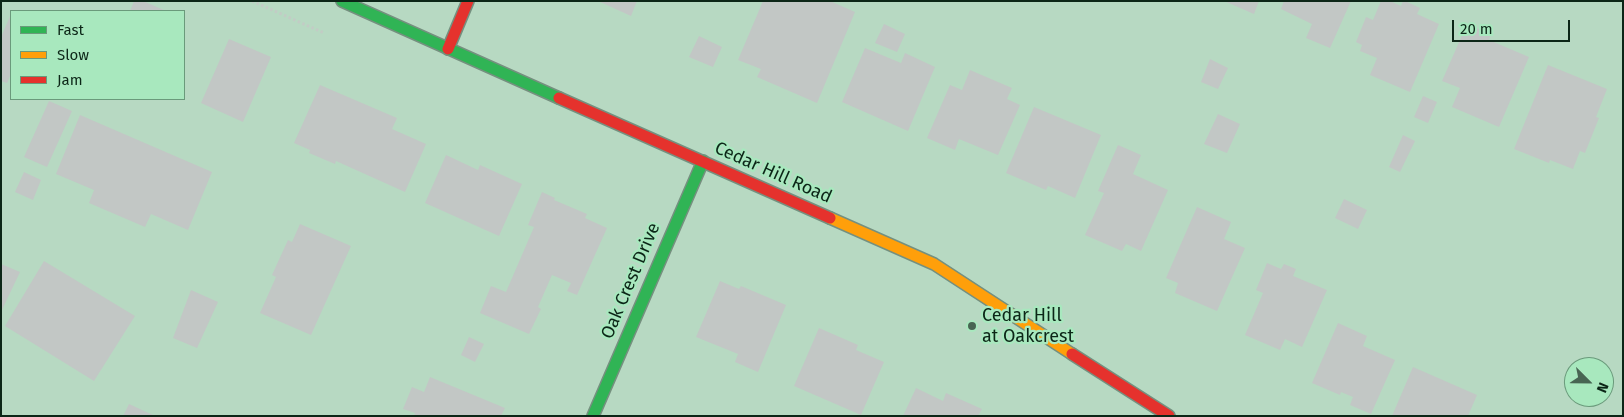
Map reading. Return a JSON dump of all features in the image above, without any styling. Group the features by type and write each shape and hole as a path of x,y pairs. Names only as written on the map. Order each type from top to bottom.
{"street":[{"name":"Cedar Hill Road","path":"342,1 448,50 934,264 1169,416"},
{"path":"448,50 468,1"},
{"name":"Oak Crest Drive","path":"593,416 703,161"}],"building":[{"path":"134,1 143,1 164,10 130,10"},
{"path":"598,1 637,1 631,16"},
{"path":"763,1 830,1 855,12 817,103 757,77 761,69 738,60"},
{"path":"1224,1 1259,1 1254,14"},
{"path":"1284,1 1351,1 1330,48 1306,38 1312,24 1281,9"},
{"path":"1381,1 1390,1 1401,6 1403,1 1405,1 1420,8 1417,14 1439,24 1410,92 1370,75 1377,58 1360,51 1362,45 1356,42 1366,17 1373,20"},
{"path":"10,16 10,76 7,83 1,81 1,37"},
{"path":"884,24 905,34 897,52 875,43"},
{"path":"1467,24 1491,34 1489,40 1529,57 1499,127 1452,107 1460,88 1442,81"},
{"path":"699,36 722,47 713,67 689,57"},
{"path":"229,39 271,57 243,122 201,103"},
{"path":"865,48 901,63 905,53 935,67 908,131 842,102"},
{"path":"1210,59 1228,68 1218,89 1201,82"},
{"path":"1548,65 1607,89 1596,117 1599,118 1585,153 1580,151 1573,169 1550,160 1549,163 1514,149"},
{"path":"970,70 1012,88 1007,99 1020,105 998,155 959,139 955,150 927,138 950,85 962,90"},
{"path":"320,85 397,118 392,129 426,144 405,192 336,161 335,164 309,153 310,150 294,143"},
{"path":"1423,96 1437,102 1428,123 1414,117"},
{"path":"49,101 72,111 47,167 24,157"},
{"path":"1034,107 1101,135 1075,198 1048,186 1046,190 1006,173"},
{"path":"1218,114 1240,124 1227,153 1204,144"},
{"path":"80,115 212,172 188,230 151,214 145,227 89,203 94,190 56,174"},
{"path":"1403,135 1415,141 1400,172 1389,167"},
{"path":"1118,145 1141,155 1133,174 1168,190 1141,251 1126,244 1122,251 1085,235 1104,193 1098,191"},
{"path":"446,155 478,170 480,165 522,184 499,236 425,203"},
{"path":"24,172 41,180 33,200 15,192"},
{"path":"542,192 555,198 554,200 587,214 585,218 607,228 577,295 567,291 571,283 552,275 538,307 541,309 529,334 480,313 491,286 506,292 534,227 528,225"},
{"path":"1344,199 1367,210 1358,229 1335,218"},
{"path":"1197,207 1231,222 1224,239 1245,248 1217,311 1175,293 1178,283 1166,278"},
{"path":"300,224 351,246 311,335 260,313 276,277 272,275 288,240 292,242"},
{"path":"44,261 135,316 94,381 5,326"},
{"path":"1267,263 1281,269 1284,264 1296,269 1293,276 1327,290 1302,347 1285,339 1280,350 1245,335 1263,293 1256,290"},
{"path":"1,264 20,272 1,312"},
{"path":"720,281 739,289 741,286 786,305 758,372 735,362 738,354 696,337"},
{"path":"191,290 218,302 197,348 173,338"},
{"path":"1338,323 1367,336 1363,346 1395,360 1371,414 1350,405 1353,397 1341,392 1340,395 1312,383"},
{"path":"819,328 858,345 856,350 884,362 861,415 794,386"},
{"path":"469,337 484,344 475,362 461,355"},
{"path":"1413,367 1477,395 1468,416 1392,416"},
{"path":"430,377 505,408 501,416 414,416 415,413 403,409 412,387 424,392"},
{"path":"916,388 943,401 946,393 982,409 978,416 903,416"},
{"path":"129,404 155,416 123,416"}],"traffic: fast":[{"path":"342,1 559,98"},
{"path":"593,416 703,161"}],"traffic: slow":[{"path":"830,218 934,264 1072,354"}],"traffic: jam":[{"path":"448,49 468,1"},
{"path":"559,98 830,218"},
{"path":"1072,354 1169,416"}],"place":[{"name":"Cedar Hill at Oakcrest","path":"972,326"}]}
